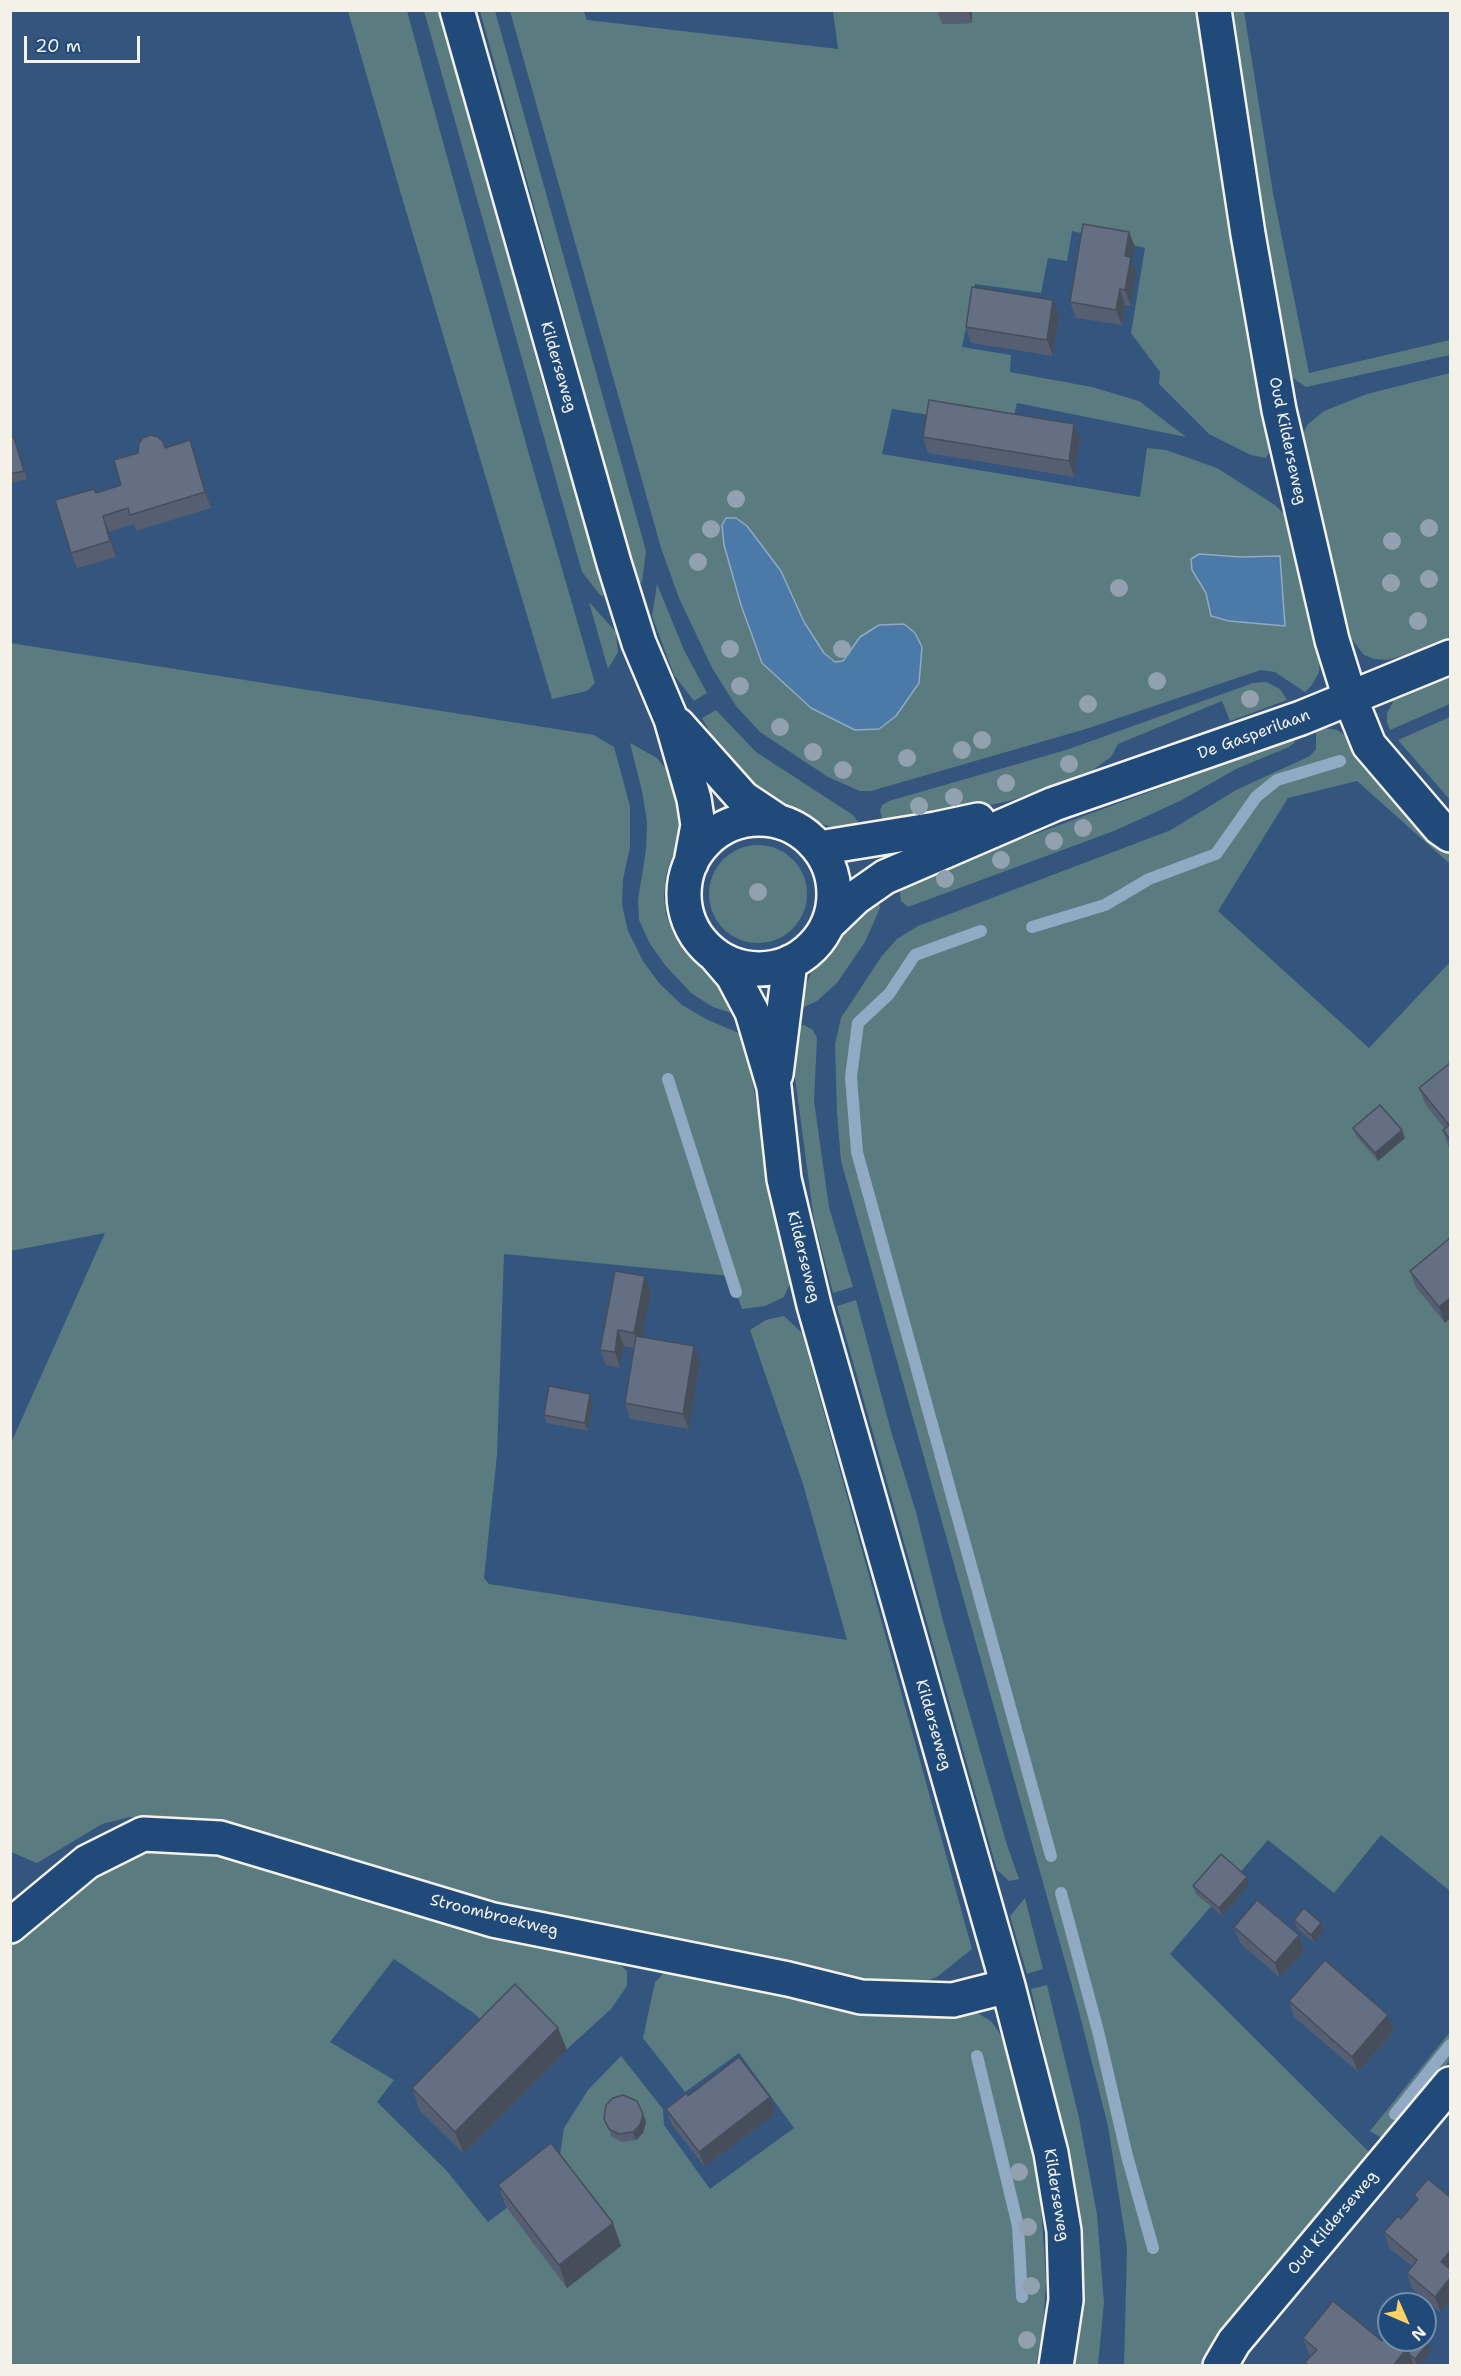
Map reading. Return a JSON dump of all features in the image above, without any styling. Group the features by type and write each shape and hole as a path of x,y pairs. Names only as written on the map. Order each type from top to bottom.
{"street":[{"name":"Kilderseweg","path":"457,10 614,563 639,643 672,719 694,800 698,825 691,863"},
{"name":"Oud Kilderseweg","path":"1214,10 1248,234 1279,410 1332,640 1350,698 1369,745 1440,828 1450,835"},
{"name":"De Gasperilaan","path":"828,924 855,898 885,877 1054,804 1220,748 1450,657"},
{"name":"Kilderseweg","path":"672,719 743,798 776,820"},
{"name":"De Gasperilaan","path":"819,848 936,829 1054,804"},
{"path":"750,819 776,820 800,830 819,848 831,870 834,897 828,924 813,946 790,962 764,969 739,966 715,955 697,936 687,914 684,888 691,863 705,842 725,826 750,819"},
{"name":"Kilderseweg","path":"715,955 733,976 752,1012 774,1087 784,1179 814,1305 1008,1986 1051,2153 1064,2231 1066,2300 1056,2366"},
{"name":"Kilderseweg","path":"774,1087 790,962"},
{"name":"Stroombroekweg","path":"10,1926 87,1862 143,1834 220,1838 493,1920 788,1979 861,1997 953,2000 1008,1986"},
{"name":"Oud Kilderseweg","path":"1220,2366 1234,2342 1450,2084"}],"green space":[{"path":"348,11 407,11 530,458 595,683 587,691 552,699"},
{"path":"424,11 439,11 551,413 606,595 601,596 582,572"},
{"path":"480,11 495,11 646,551 642,583 638,582"},
{"path":"510,11 584,11 587,20 838,49 833,11 941,11 942,24 972,23 971,11 1198,11 1219,158 1271,449 1266,458 1251,455 1209,434 1159,384 1160,372 1131,333 1145,248 1072,231 1067,261 1048,258 1041,293 975,284 962,347 1011,355 1010,372 1092,387 1139,401 1186,437 1017,403 1011,428 892,409 882,454 1140,497 1147,448 1166,450 1217,468 1275,505 1284,514 1320,658 1319,672 1312,685 1305,692 1275,672 1261,670 1086,729 871,791 860,791 828,777 760,732 736,706 712,668 679,598 661,548"},
{"path":"1229,11 1244,11 1273,193 1309,373 1450,340 1450,355 1306,387 1293,378 1276,307"},
{"path":"1450,373 1450,637 1415,653 1386,660 1374,659 1364,655 1350,637 1320,534 1302,437 1307,425 1324,411 1367,394"},
{"path":"657,584 684,650 707,693 694,701 674,675 652,616"},
{"path":"589,602 616,632 618,652 608,669"},
{"path":"10,643 594,735 614,747 630,806 630,847 623,880 622,904 628,931 643,961 659,983 682,1005 708,1020 739,1033 745,1042 790,1284 784,1297 765,1306 742,1309 730,1276 504,1254 497,1455 484,1578 489,1584 847,1640 803,1484 750,1330 766,1320 784,1316 802,1333 972,1949 937,1977 924,1982 884,1984 782,1969 527,1920 170,1819 130,1817 102,1824 37,1863 11,1852 11,1443 105,1233 11,1251"},
{"path":"1450,674 1450,704 1390,730 1387,713 1395,698"},
{"path":"1266,682 1280,689 1287,700 1230,721 1222,701 1118,744 1111,757 1093,770 1013,800 885,828 880,811 882,805 889,801 1066,750 1253,683"},
{"path":"716,710 756,752 853,815 864,830 846,832 819,823 801,810 755,794 733,774 702,718"},
{"path":"1450,717 1450,800 1398,740"},
{"path":"1316,729 1337,730 1354,741 1450,847 1450,864 1357,781 1288,798 1218,911 1369,1048 1450,962 1450,1891 1381,1835 1334,1893 1268,1840 1170,1954 1369,2152 1369,2158 1208,2365 1124,2365 1127,2248 1108,2126 1077,2004 841,1161 835,1044 841,1018 881,957 897,939 918,926 1171,830 1236,790 1310,756 1316,749"},
{"path":"1296,738 1289,747 1236,769 1180,801 1114,831 908,907 901,901 899,884"},
{"path":"630,743 657,758 667,770 675,786 682,821 680,836 666,874 664,897 666,914 673,931 692,960 719,982 738,1015 713,1007 691,993 665,965 650,944 639,920 638,900 646,850 647,822"},
{"path":"758,845 777,849 793,859 803,875 807,894 803,913 793,929 777,939 758,943 739,939 723,929 713,913 709,894 713,875 723,859 739,849"},
{"path":"878,894 880,908 865,942 837,983 817,1001 802,1008 803,993 811,973 837,943 844,929"},
{"path":"804,1025 813,1030 817,1038 814,1101 829,1207 853,1287 833,1293 814,1220 795,1078 799,1026"},
{"path":"856,1300 891,1431 916,1512 943,1621 1007,1845 1019,1879 1009,1881 997,1870 837,1306"},
{"path":"148,1840 221,1844 380,1905 464,1930 589,1952 615,1960 627,1971 627,1986 611,2009 565,2051 483,2022 475,2014 394,1959 330,2042 394,2080 377,2102 446,2170 488,2222 558,2169 564,2128 588,2090 621,2056 663,2109 664,2125 710,2189 794,2128 739,2053 685,2092 643,2038 655,1982 664,1973 683,1967 976,2012 992,2022 1006,2043 1039,2176 1046,2280 1043,2329 1036,2365 11,2365 10,1929"},
{"path":"1025,1898 1043,1969 1027,1974 1010,1916"},
{"path":"1047,1985 1079,2118 1097,2214 1104,2303 1098,2365 1074,2365 1084,2288 1080,2212 1031,1989"},
{"path":"1450,2032 1450,2060 1390,2134 1380,2137 1370,2131"}],"water":[{"path":"726,518 736,518 747,526 781,571 804,622 824,653 835,662 843,661 860,637 879,625 904,624 915,633 922,647 919,683 896,716 879,729 855,730 811,708 762,663 741,605 724,545 722,525"},
{"path":"1199,554 1241,557 1280,556 1285,626 1229,621 1211,616 1206,593 1192,570 1191,559"}],"building":[{"path":"1083,224 1129,232 1125,256 1131,257 1125,290 1120,289 1116,310 1070,302"},
{"path":"972,287 1053,300 1047,340 966,327"},
{"path":"929,400 1074,424 1069,461 923,437"},
{"path":"151,435 158,437 165,448 190,440 205,492 130,515 128,508 103,516 110,541 71,553 55,500 94,489 96,493 121,485 114,460 138,453 139,443 143,438"},
{"path":"14,438 24,471 10,474 10,439"},
{"path":"1450,1063 1450,1140 1443,1130 1449,1125 1419,1088"},
{"path":"1380,1105 1402,1130 1375,1153 1353,1128"},
{"path":"1450,1238 1450,1298 1439,1307 1410,1271"},
{"path":"615,1271 645,1276 634,1333 618,1330 615,1352 600,1350"},
{"path":"636,1336 694,1346 683,1414 625,1403"},
{"path":"549,1386 590,1394 585,1423 544,1415"},
{"path":"1221,1854 1247,1877 1219,1908 1193,1886"},
{"path":"1257,1900 1299,1935 1275,1963 1234,1927"},
{"path":"1304,1908 1321,1923 1311,1935 1294,1920"},
{"path":"1325,1960 1388,2015 1352,2057 1289,2001"},
{"path":"515,1984 558,2028 455,2132 412,2088"},
{"path":"739,2057 770,2097 699,2152 666,2109 687,2093 688,2096"},
{"path":"623,2095 637,2101 643,2114 640,2125 633,2132 619,2134 609,2129 604,2119 606,2105 613,2098"},
{"path":"551,2143 613,2223 559,2265 498,2185"},
{"path":"1428,2179 1450,2197 1450,2251 1441,2262 1450,2269 1450,2278 1437,2294 1437,2292 1429,2292 1407,2273 1417,2260 1384,2232 1398,2216 1401,2219 1418,2199 1414,2195"},
{"path":"1333,2301 1377,2337 1377,2352 1404,2352 1393,2366 1309,2366 1305,2362 1317,2350 1303,2338"},
{"path":"1409,2352 1421,2352 1415,2359"}],"waterway":[{"path":"1032,927 1105,905 1149,879 1216,854 1256,797 1277,780 1340,761"},
{"path":"981,931 915,955 889,994 858,1023 851,1077 857,1152 1051,1856"},
{"path":"668,1079 736,1292"},
{"path":"1061,1893 1099,2035 1127,2156 1153,2248"},
{"path":"1395,2114 1450,2045"},
{"path":"977,2056 1018,2226 1022,2297"}]}
